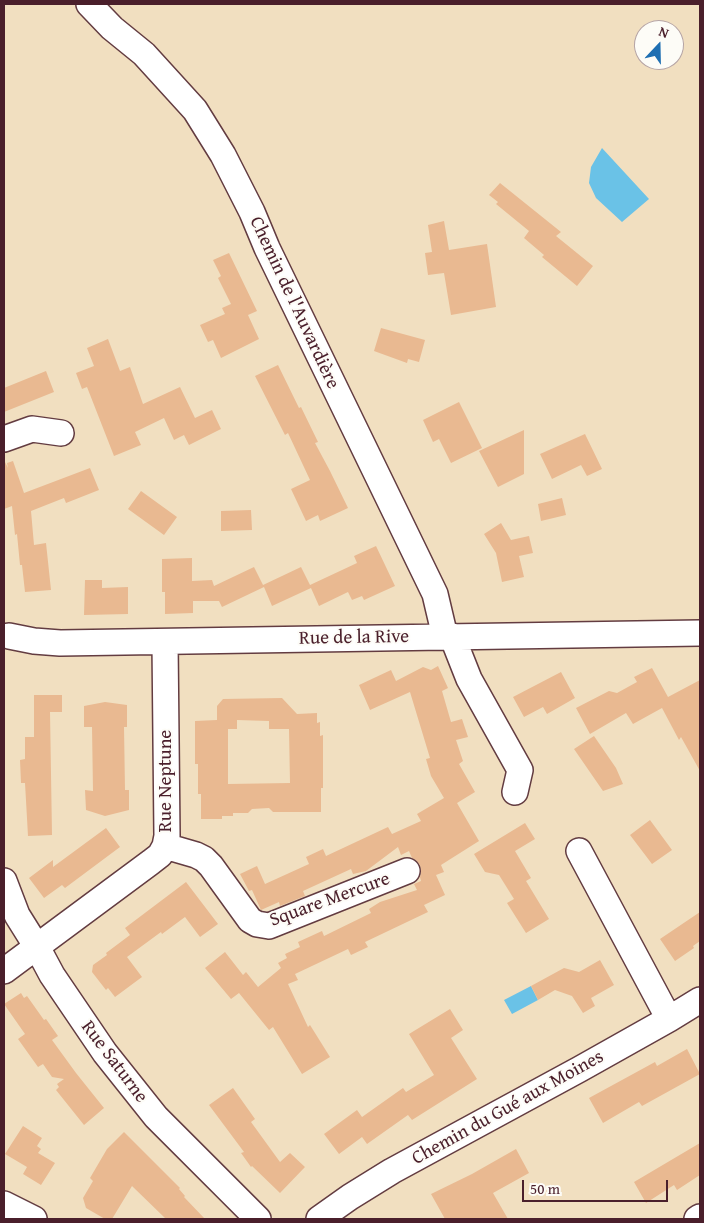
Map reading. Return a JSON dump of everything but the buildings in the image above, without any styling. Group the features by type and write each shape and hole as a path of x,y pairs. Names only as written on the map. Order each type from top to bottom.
{"street":[{"name":"Chemin de l'Auvardière","path":"89,4 112,28 144,54 195,110 223,155 435,594 443,628 520,770 515,792"},
{"path":"4,439 32,429 61,433"},
{"name":"Rue de la Rive","path":"6,637 60,643 700,633"},
{"name":"Rue Neptune","path":"4,971 151,862 160,854 165,846 167,836 165,642"},
{"name":"Square Mercure","path":"165,846 196,854 204,859 250,920 257,924 269,926 407,871"},
{"path":"579,852 669,1019"},
{"name":"Rue Saturne","path":"4,881 17,915 52,975 105,1053 156,1117 258,1219"},
{"name":"Chemin du Gué aux Moines","path":"319,1219 392,1171 669,1019 698,1006"},
{"path":"4,1204 34,1219"}],"water":[{"path":"602,148 649,199 622,222 596,198 589,183 591,167"},
{"path":"531,986 538,1000 512,1014 504,1000"}]}
